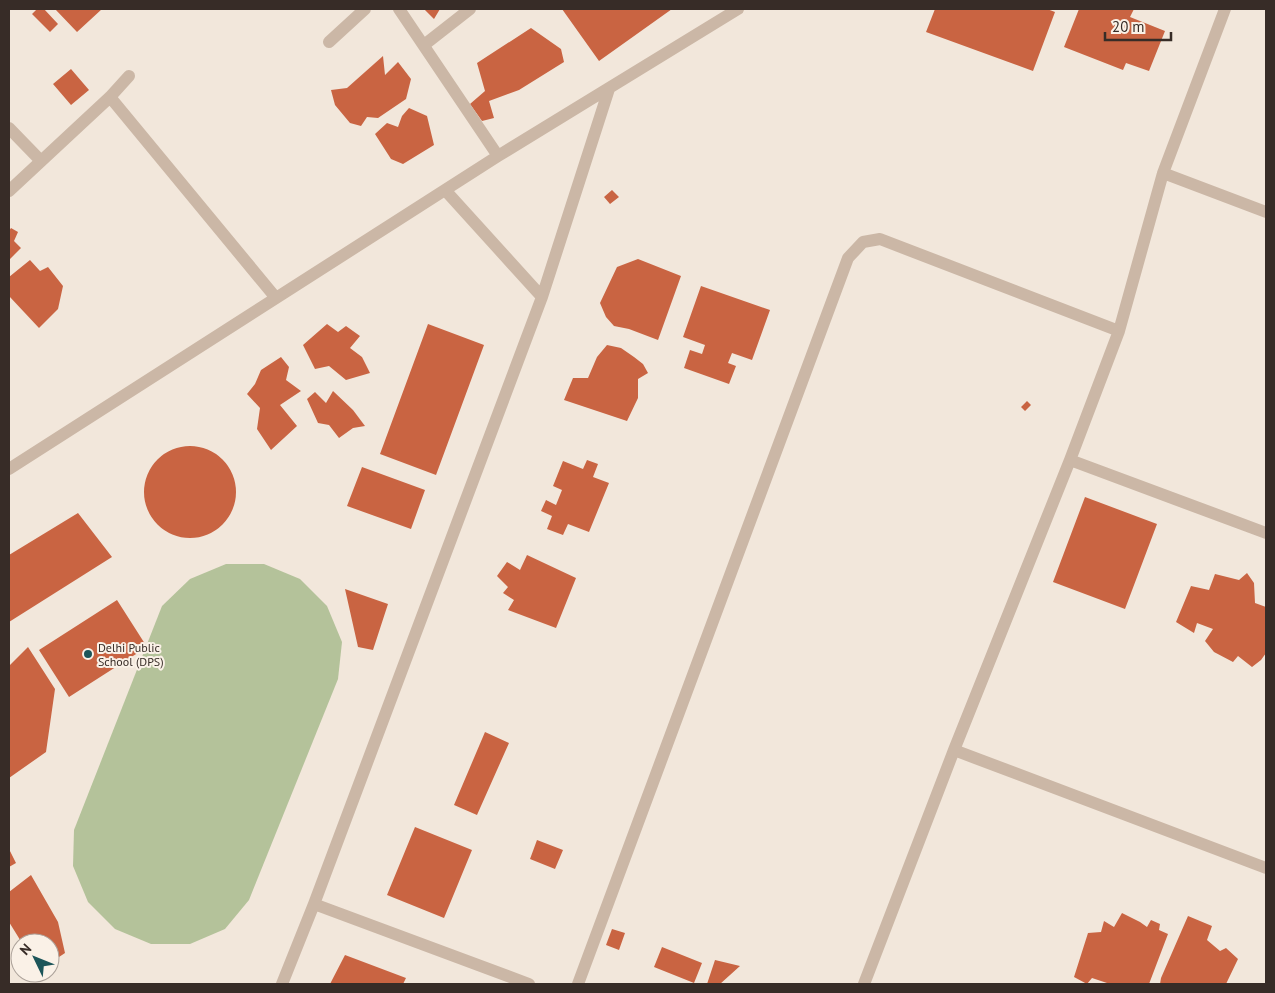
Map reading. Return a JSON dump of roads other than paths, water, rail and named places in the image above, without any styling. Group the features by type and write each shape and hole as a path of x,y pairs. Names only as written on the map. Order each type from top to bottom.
{"street":[{"path":"329,42 365,9"},
{"path":"399,9 498,156"},
{"path":"424,45 470,9"},
{"path":"9,470 444,190 738,9"},
{"path":"864,984 954,750 1070,460 1119,330 1163,173 1225,9"},
{"path":"9,191 110,97 129,76"},
{"path":"282,984 314,904 542,297 609,89"},
{"path":"110,97 276,298"},
{"path":"9,128 41,161"},
{"path":"1163,173 1266,212"},
{"path":"444,190 542,297"},
{"path":"578,984 848,258 863,242 880,239 1119,330"},
{"path":"1070,460 1266,533"},
{"path":"954,750 1266,868"},
{"path":"314,904 529,984"}],"place":[{"name":"Delhi Public School (DPS)","path":"88,654"}]}
